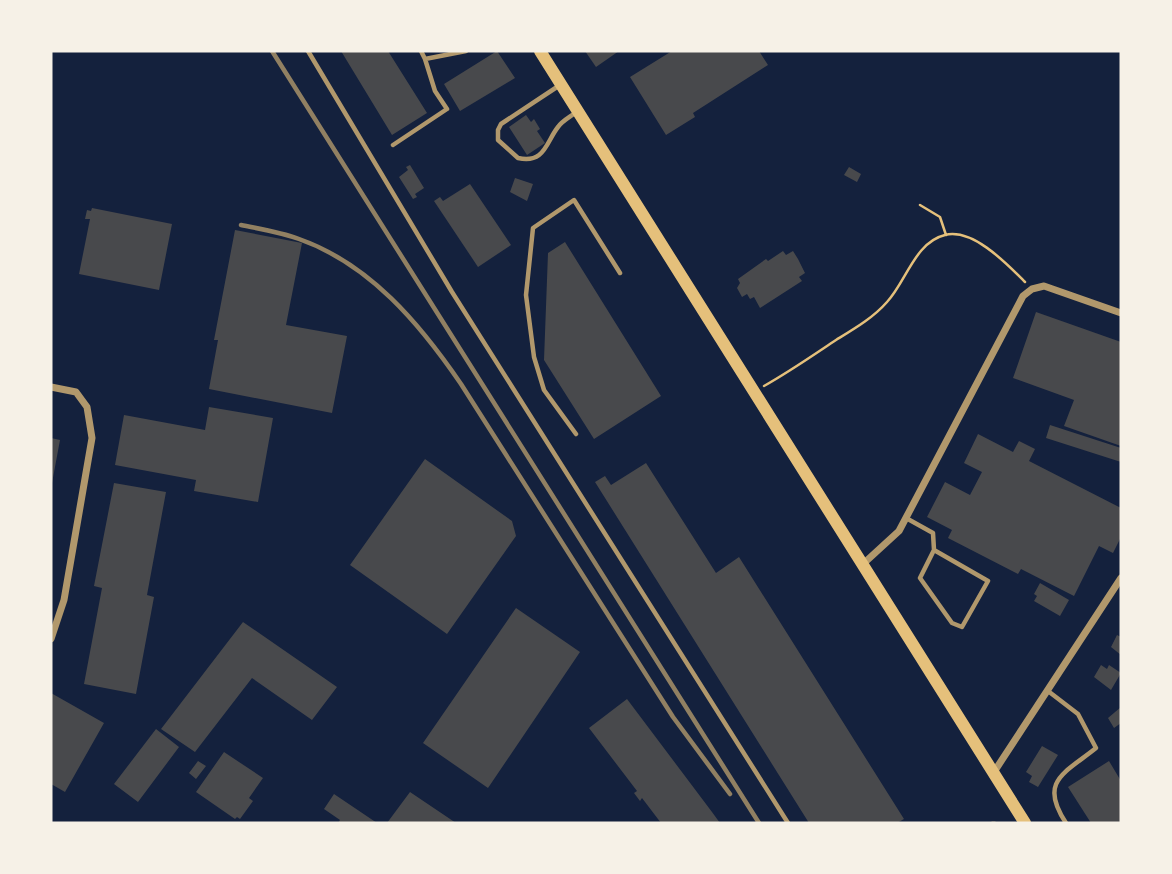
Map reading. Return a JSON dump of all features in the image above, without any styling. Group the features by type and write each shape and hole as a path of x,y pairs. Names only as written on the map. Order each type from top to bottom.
{"main road":[{"path":"540,51 1025,823"}],"street":[{"path":"863,564 899,531 1023,296 1032,289 1044,286 1121,313"},
{"path":"51,387 76,392 87,407 92,438 64,600 51,639"},
{"path":"994,772 1121,578"}],"lane":[{"path":"307,51 478,334 788,823"},
{"path":"393,145 447,109 435,91 421,51"},
{"path":"425,59 466,51"},
{"path":"561,85 501,124 498,140 518,159 534,158 547,148 558,126 578,111"},
{"path":"576,434 544,390 534,357 526,295 533,228 574,201 620,273"},
{"path":"906,518 933,533 934,550 920,578 952,623 962,627 988,581 934,550"},
{"path":"1048,691 1078,715 1096,748 1056,780 1053,792 1056,809 1066,823"}],"path":[{"path":"920,205 940,217 946,234"},
{"path":"755,392 873,316 897,290 920,252 931,241 946,234 973,239 992,252 1032,289"}],"building":[{"path":"341,51 388,51 427,113 392,135"},
{"path":"497,51 515,78 460,111 444,84"},
{"path":"585,51 619,51 596,67"},
{"path":"672,51 759,51 768,65 693,113 695,117 666,135 630,77"},
{"path":"526,115 531,122 534,119 540,129 537,131 545,143 527,155 509,127"},
{"path":"410,165 424,188 415,194 417,197 413,199 399,177"},
{"path":"849,167 861,174 857,182 844,175"},
{"path":"515,178 533,184 527,201 510,192"},
{"path":"470,184 511,245 478,267 434,201 440,197 443,201"},
{"path":"92,208 172,224 159,290 79,274 90,219 85,219 87,210 91,211"},
{"path":"235,230 302,243 286,325 347,336 332,413 209,389 218,340 214,340"},
{"path":"565,242 661,396 594,439 544,360 548,253"},
{"path":"783,251 786,255 793,251 805,273 799,277 802,281 760,308 754,297 750,299 747,294 742,297 737,288 740,283 738,279 766,259 768,261"},
{"path":"1036,312 1121,342 1121,446 1064,426 1074,400 1013,378"},
{"path":"209,407 273,418 258,502 194,491 196,480 115,465 124,415 205,430"},
{"path":"1050,425 1121,448 1121,462 1046,438"},
{"path":"978,434 1013,452 1019,441 1035,449 1029,461 1121,508 1121,537 1113,553 1099,546 1074,596 1021,569 1018,574 948,538 952,530 927,517 945,482 970,495 982,472 964,463"},
{"path":"51,438 60,440 52,483 51,483"},
{"path":"425,459 512,521 516,536 447,634 350,565"},
{"path":"646,463 716,573 739,557 904,819 897,823 809,823 595,482 605,476 611,485"},
{"path":"114,483 166,492 147,595 154,597 136,694 84,684 102,588 94,586"},
{"path":"1040,583 1069,600 1060,616 1034,601 1037,596 1034,594"},
{"path":"516,608 580,652 488,788 423,743"},
{"path":"243,622 337,687 312,720 252,678 195,752 161,729"},
{"path":"1117,635 1121,637 1121,655 1111,647"},
{"path":"1101,665 1107,669 1109,665 1121,673 1111,690 1094,677"},
{"path":"51,693 104,723 65,792 51,784"},
{"path":"627,699 720,823 661,823 642,798 640,801 634,793 637,791 589,728"},
{"path":"1121,707 1121,723 1114,728 1108,718"},
{"path":"156,729 179,747 138,802 114,784"},
{"path":"1042,746 1058,755 1038,787 1029,782 1032,776 1026,772"},
{"path":"224,752 263,778 249,798 253,801 240,819 235,819 196,792"},
{"path":"198,761 206,766 196,779 189,773"},
{"path":"1109,761 1121,781 1121,823 1091,823 1068,787"},
{"path":"410,792 456,823 387,823"},
{"path":"334,794 377,823 338,823 340,820 324,809"}],"railway":[{"path":"272,51 759,823"},
{"path":"241,225 292,237 325,250 371,280 410,318 461,384 673,717 730,794"}]}
